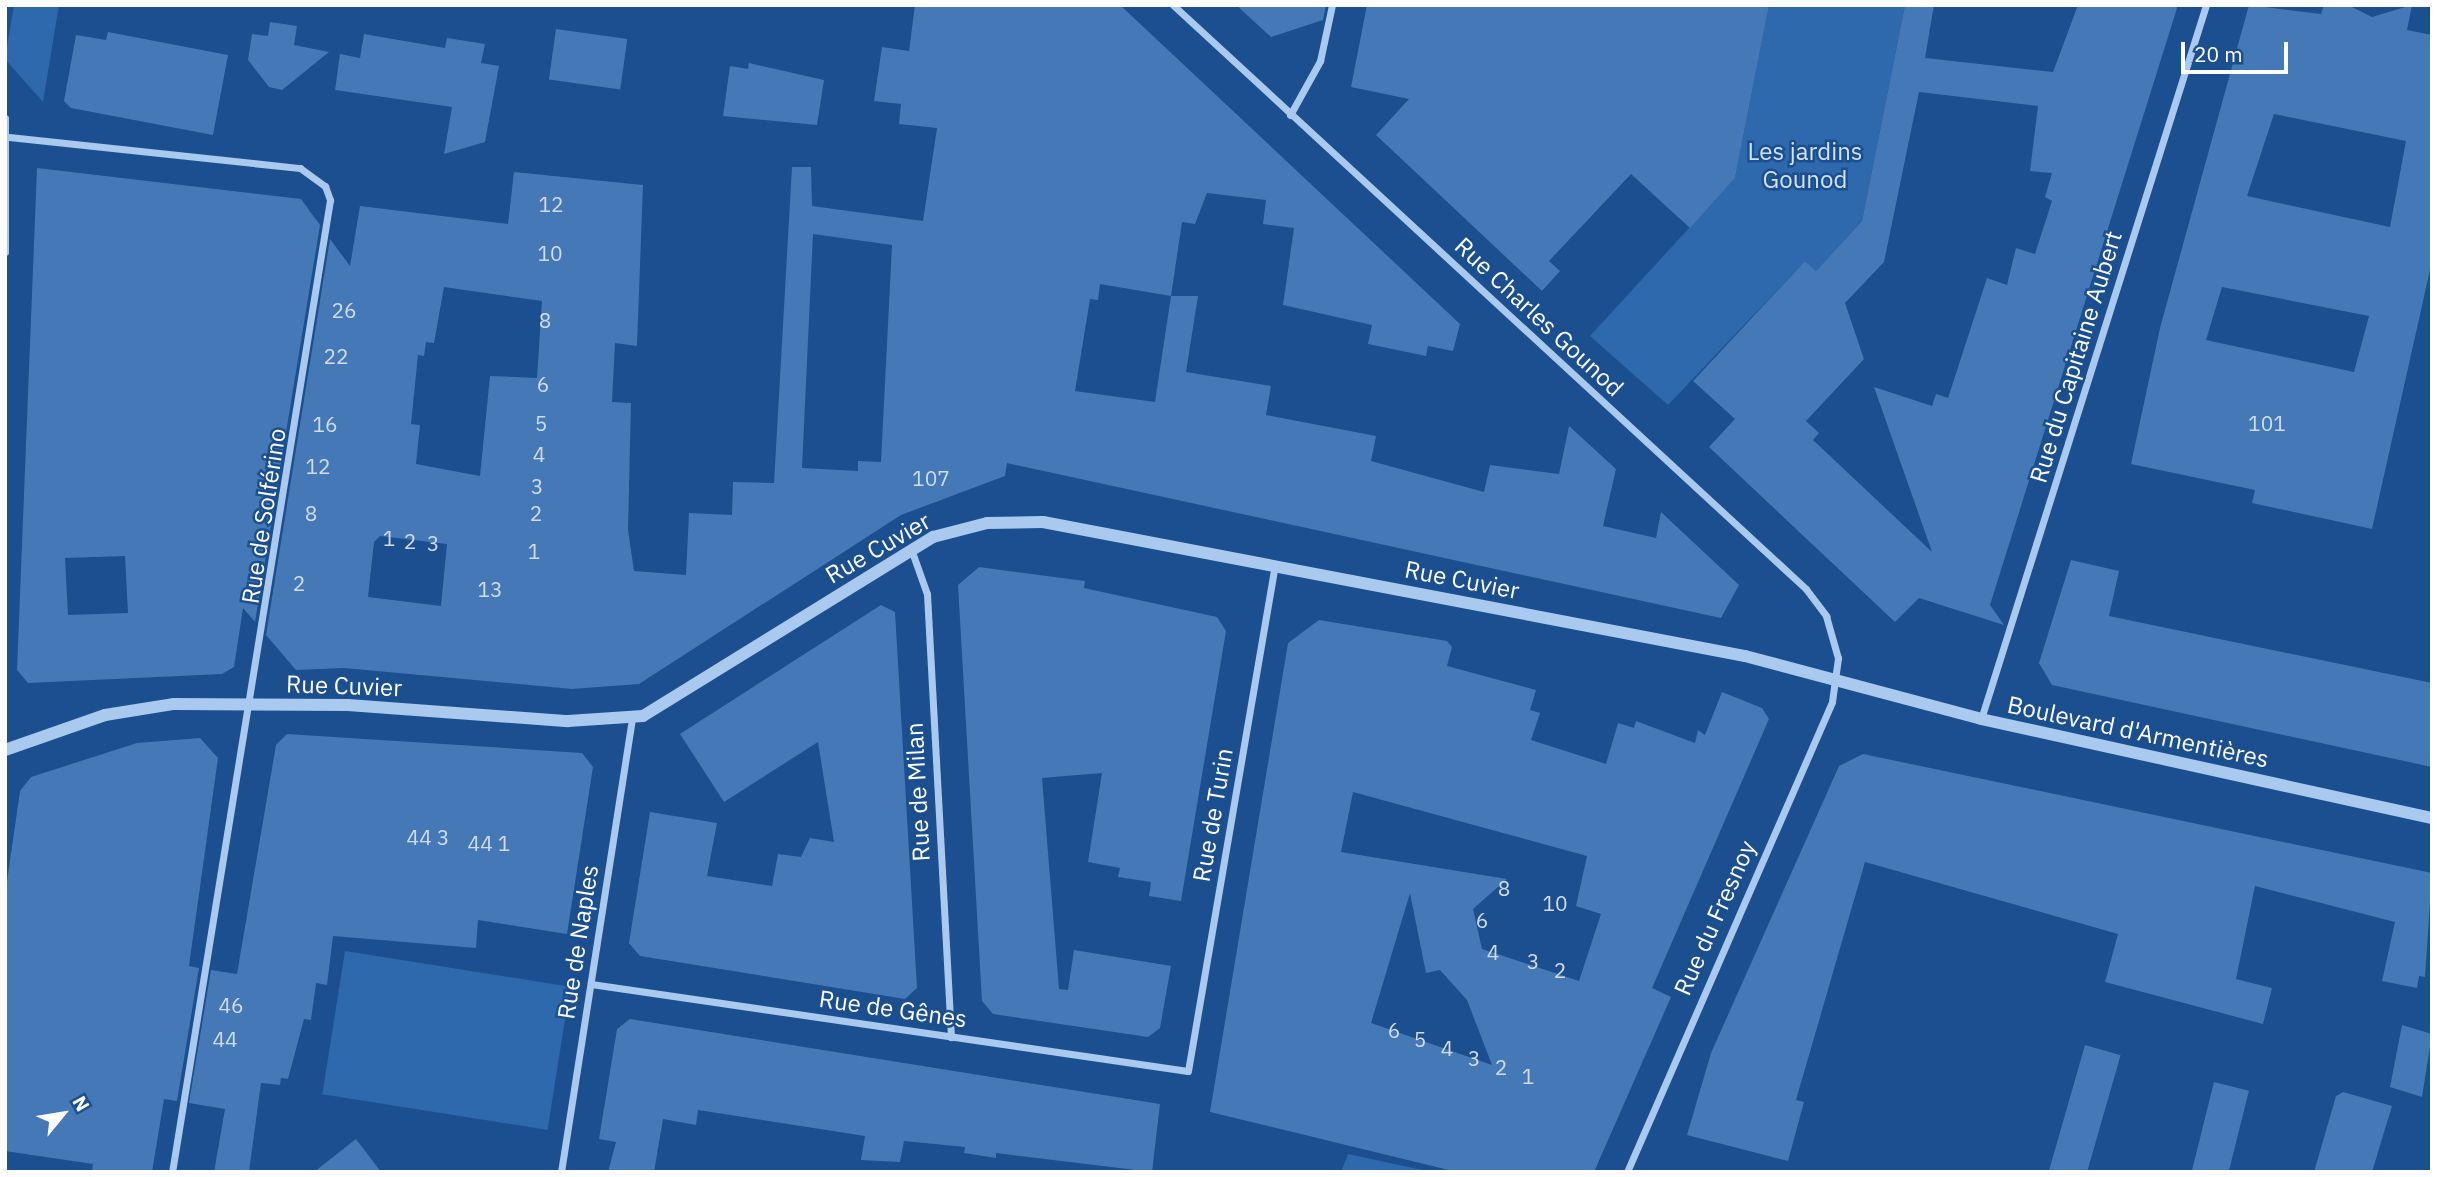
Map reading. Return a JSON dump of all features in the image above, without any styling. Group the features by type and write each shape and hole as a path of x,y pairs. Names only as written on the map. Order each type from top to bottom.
{"street":[{"name":"Rue Charles Gounod","path":"1173,5 1806,589 1834,638 1837,680"},
{"path":"1290,115 1320,61 1332,5"},
{"name":"Rue du Capitaine Aubert","path":"1981,719 2206,5"},
{"path":"5,118 9,137 5,252"},
{"name":"Rue de Solférino","path":"9,137 280,164 300,168 325,187 330,228 172,1172"},
{"name":"Rue Cuvier","path":"5,751 126,709 252,706 632,718 911,549 959,527 1044,522 1275,564 1837,680"},
{"name":"Rue de Milan","path":"911,549 927,594 951,1037"},
{"name":"Rue de Turin","path":"1188,1072 1275,564"},
{"name":"Boulevard d'Armentières","path":"1837,680 1981,719 2432,818"},
{"name":"Rue du Fresnoy","path":"1627,1172 1837,680"},
{"name":"Rue de Naples","path":"561,1172 632,718"},
{"name":"Rue de Gênes","path":"592,984 1188,1072"}],"green space":[{"path":"14,5 59,5 43,102 5,59"},
{"name":"Les jardins Gounod","path":"1769,5 1905,5 1862,221 1816,271 1805,261 1668,405 1590,336 1735,178"},
{"path":"345,951 570,987 548,1130 322,1094"},
{"path":"1348,1154 1432,1172 1341,1172"}],"building":[{"path":"915,5 1120,5 1460,324 1453,351 1428,346 1426,356 1368,344 1372,325 1283,305 1294,228 1263,224 1266,200 1207,193 1195,224 1182,222 1171,296 1198,296 1186,372 1271,386 1266,415 1376,436 1371,461 1484,492 1490,465 1559,474 1569,426 1616,469 1603,526 1656,538 1661,512 1739,585 1721,618 1007,463 1005,476 901,515 639,684 572,689 344,668 296,670 266,635 330,239 350,266 360,206 508,224 514,172 643,185 637,346 615,343 612,402 631,403 628,530 634,571 686,575 689,513 732,515 733,482 774,483 792,167 811,167 812,206 923,221 937,128 899,124 901,104 874,101 882,47 909,51","holes":["813,234 892,245 881,462 858,461 858,471 802,468","1100,284 1171,296 1155,402 1075,391 1090,299 1098,300","444,287 542,301 537,378 490,376 480,476 416,464 420,425 411,424 418,355 424,356 426,342 434,343","380,536 447,544 441,606 368,597 374,542"]},
{"path":"1236,5 1326,5 1323,20 1271,37"},
{"path":"1367,5 1769,5 1735,178 1690,228 1631,174 1549,261 1560,271 1542,291 1376,135 1409,99 1351,87"},
{"path":"1905,5 1934,5 1925,58 2053,72 2078,5 2178,5 1990,605 2004,625 1919,598 1895,622 1709,447 1735,419 1693,381 1805,261 1816,271 1862,221","holes":["1919,92 2038,106 2030,171 2052,173 2045,197 2052,201 2035,254 2016,248 2007,285 1987,278 1948,398 1936,394 1932,406 1874,387 1932,552 1813,440 1819,433 1806,421 1864,359 1845,303 1884,262"]},
{"path":"2249,5 2321,14 2324,5 2348,5 2372,17 2412,5 2407,30 2432,35 2432,261 2372,529 2252,503 2255,490 2131,464 2160,328","holes":["2274,114 2406,141 2390,227 2247,196","2222,287 2369,316 2354,372 2206,340"]},
{"path":"270,22 297,26 294,45 329,52 282,90 269,87 248,60 252,34 268,36"},
{"path":"556,29 627,39 620,90 549,80"},
{"path":"108,32 228,55 213,135 71,108 64,101 76,35 106,40"},
{"path":"364,34 445,48 447,38 485,44 481,63 499,66 485,142 444,154 452,107 335,90 340,54 360,58"},
{"path":"749,63 824,80 817,125 723,116 730,66 748,69"},
{"path":"37,168 301,199 320,225 255,622 243,608 234,667 222,674 28,683 17,670","holes":["125,556 128,613 68,615 65,558"]},
{"path":"2071,560 2119,571 2109,616 2432,683 2432,767 2052,685 2039,663"},
{"path":"979,567 1085,581 1084,588 1217,617 1226,631 1181,901 1149,896 1151,882 1118,877 1120,868 1088,862 1102,773 1042,778 1059,989 1068,990 1074,950 1171,966 1160,1028 1148,1037 993,1014 982,1001 958,585"},
{"path":"881,605 895,612 917,988 905,999 640,956 629,943 650,812 717,823 707,876 772,886 778,854 801,857 810,838 834,842 818,742 724,802 680,734"},
{"path":"1319,620 1447,641 1452,647 1447,666 1536,690 1530,710 1540,713 1531,740 1606,764 1618,723 1634,728 1636,721 1695,743 1698,730 1705,735 1722,692 1762,708 1769,719 1652,988 1671,997 1594,1172 1457,1172 1210,1112 1288,643","holes":["1353,792 1587,856 1576,906 1601,914 1579,981 1482,949 1473,909 1507,879 1341,852","1410,893 1426,973 1440,970 1467,1000 1492,1065 1371,1023"]},
{"path":"287,734 582,753 593,767 567,934 478,920 476,948 333,936 327,985 316,983 311,1020 304,1019 288,1079 281,1078 280,1085 261,1083 249,1172 214,1172 225,1109 189,1103 211,970 237,974 276,745"},
{"path":"200,738 218,758 189,966 199,968 177,1101 164,1099 152,1172 92,1172 93,1164 5,1151 5,895 20,791 31,777 137,743"},
{"path":"1863,754 2432,873 2425,977 2419,976 2417,988 2382,981 2395,922 2255,886 2236,979 2272,988 2263,1024 2105,982 2118,934 1865,862 1796,1100 1804,1102 1788,1161 1687,1135 1711,1053 1839,766"},
{"path":"630,1019 1160,1104 1152,1172 996,1153 996,1158 964,1153 965,1147 904,1141 900,1162 861,1160 865,1136 698,1110 696,1125 663,1119 654,1172 608,1172 616,1142 599,1139 617,1029"},
{"path":"2402,1025 2432,1034 2422,1097 2390,1087"},
{"path":"2085,1045 2121,1055 2087,1172 2049,1172"},
{"path":"2214,1082 2249,1091 2229,1172 2192,1172"},
{"path":"2343,1092 2392,1106 2372,1172 2314,1172 2336,1096"},
{"path":"356,1139 381,1172 314,1172"}]}
